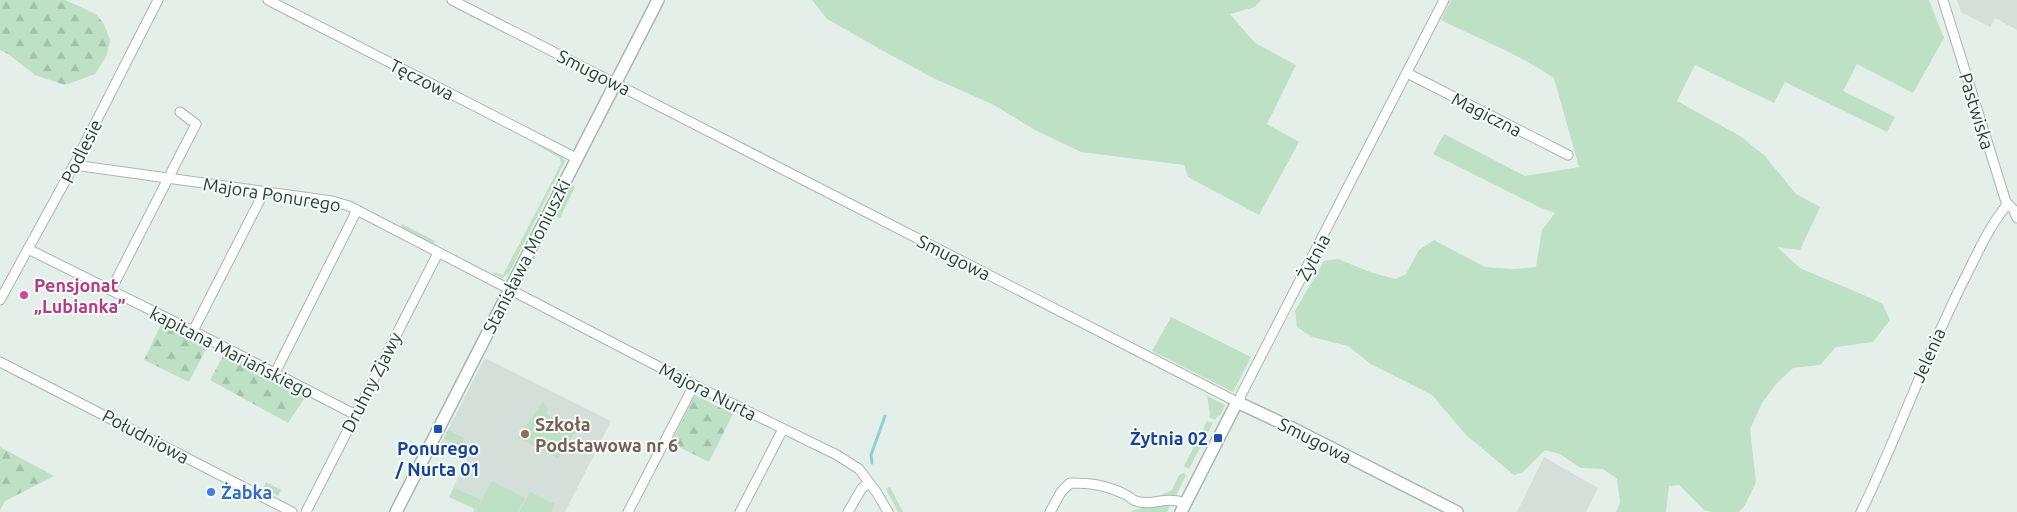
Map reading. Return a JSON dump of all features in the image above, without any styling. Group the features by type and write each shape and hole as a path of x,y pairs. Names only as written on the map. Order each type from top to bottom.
{"street":[{"name":"Podlesie","path":"0,300 74,165 158,0"},
{"name":"Tęczowa","path":"268,0 576,158"},
{"name":"Smugowa","path":"452,0 1239,403 1457,512"},
{"name":"Stanisława Moniuszki","path":"396,512 658,0"},
{"name":"Żytnia","path":"1183,508 1235,407 1239,403 1241,395 1444,0"},
{"name":"Pastwiska","path":"1943,0 2008,205 2013,209 2017,218"},
{"name":"Magiczna","path":"1407,73 1568,155"},
{"path":"111,290 196,124 180,112"},
{"name":"Majora Ponurego","path":"74,165 332,201 357,210 510,290"},
{"path":"193,331 264,192"},
{"name":"Jelenia","path":"1861,512 1882,468 1914,387 1952,302 1993,224 2008,205"},
{"path":"275,373 357,210"},
{"name":"kapitana Mariańskiego","path":"28,250 193,331 354,414"},
{"name":"Druhny Zjawy","path":"306,512 354,414 438,253"},
{"name":"Majora Nurta","path":"510,290 694,385 837,455 859,469 888,512"},
{"name":"Południowa","path":"0,362 292,512"},
{"path":"628,512 694,385"},
{"path":"740,512 782,429"},
{"path":"848,512 862,488 869,483"},
{"path":"1050,512 1061,492 1070,483 1094,483 1126,494 1136,501 1148,502 1170,499 1183,508"}],"shaded area":[{"path":"1957,0 2017,0 2017,30 1995,18 1990,27 1961,12"},
{"name":"Szkoła Podstawowa nr 6","path":"485,358 611,421 565,512 473,512 474,509 449,497 466,460 440,445"},
{"path":"1544,457 1598,488 1586,512 1517,512"}],"green space":[{"path":"0,0 65,0 96,14 104,24 110,40 107,55 95,74 65,85 35,75 0,50"},
{"path":"812,0 1261,0 1255,7 1230,14 1255,43 1296,65 1267,124 1299,142 1259,215 1188,177 1184,165 1081,152 1035,130 994,105 933,78 827,19"},
{"path":"1451,0 1929,0 1944,38 1913,93 1857,64 1843,91 1895,117 1887,132 1785,82 1774,103 1695,65 1677,101 1740,136 1765,156 1796,194 1820,207 1800,250 1777,247 1800,268 1882,303 1890,320 1873,342 1836,347 1820,365 1793,368 1777,383 1762,403 1750,429 1756,482 1745,505 1739,512 1712,512 1704,510 1679,485 1669,486 1666,512 1616,512 1620,502 1617,479 1603,469 1581,468 1560,454 1545,450 1523,472 1514,475 1466,435 1432,395 1371,364 1348,346 1312,337 1297,327 1295,311 1324,261 1338,259 1370,272 1395,279 1406,274 1419,250 1434,240 1485,267 1514,269 1536,267 1542,230 1555,213 1539,207 1433,154 1444,134 1525,176 1579,167 1554,78 1513,54 1441,20"},
{"path":"540,144 561,156 565,161 509,273 502,278 493,274 494,272 503,275 561,164 560,158 539,146"},
{"path":"571,185 575,187 560,218 555,216"},
{"path":"402,224 435,241 434,244 401,228"},
{"path":"1171,317 1251,357 1233,392 1152,351"},
{"path":"163,320 209,343 189,382 144,360"},
{"path":"224,354 306,396 288,423 210,380"},
{"path":"1186,385 1225,405 1220,416 1218,415 1215,420 1209,417 1207,396"},
{"path":"695,395 733,414 709,462 671,443"},
{"path":"543,402 548,408 546,414 575,432 558,458 518,438"},
{"path":"1207,421 1213,423 1189,469 1184,466"},
{"path":"448,430 464,438 461,447 444,438"},
{"path":"0,447 54,476 5,501 0,510"},
{"path":"1184,473 1186,475 1176,496 1150,500 1172,490 1179,475"},
{"path":"492,481 525,498 518,512 476,512"},
{"path":"266,482 281,490 278,496 264,487"},
{"path":"890,487 903,512 898,512 886,489"},
{"path":"454,488 481,500 477,509 449,497"},
{"path":"530,492 555,504 551,512 519,512"},
{"path":"1172,502 1167,512 1130,512 1147,506"}],"waterway":[{"path":"872,463 871,455 885,416"}],"place":[{"name":"Pensjonat „Lubianka”","path":"24,295"},
{"name":"Ponurego / Nurta 01","path":"438,429"},
{"name":"Szkoła Podstawowa nr 6","path":"525,434"},
{"name":"Żytnia 02","path":"1218,438"},
{"name":"Żabka","path":"211,492"}]}
